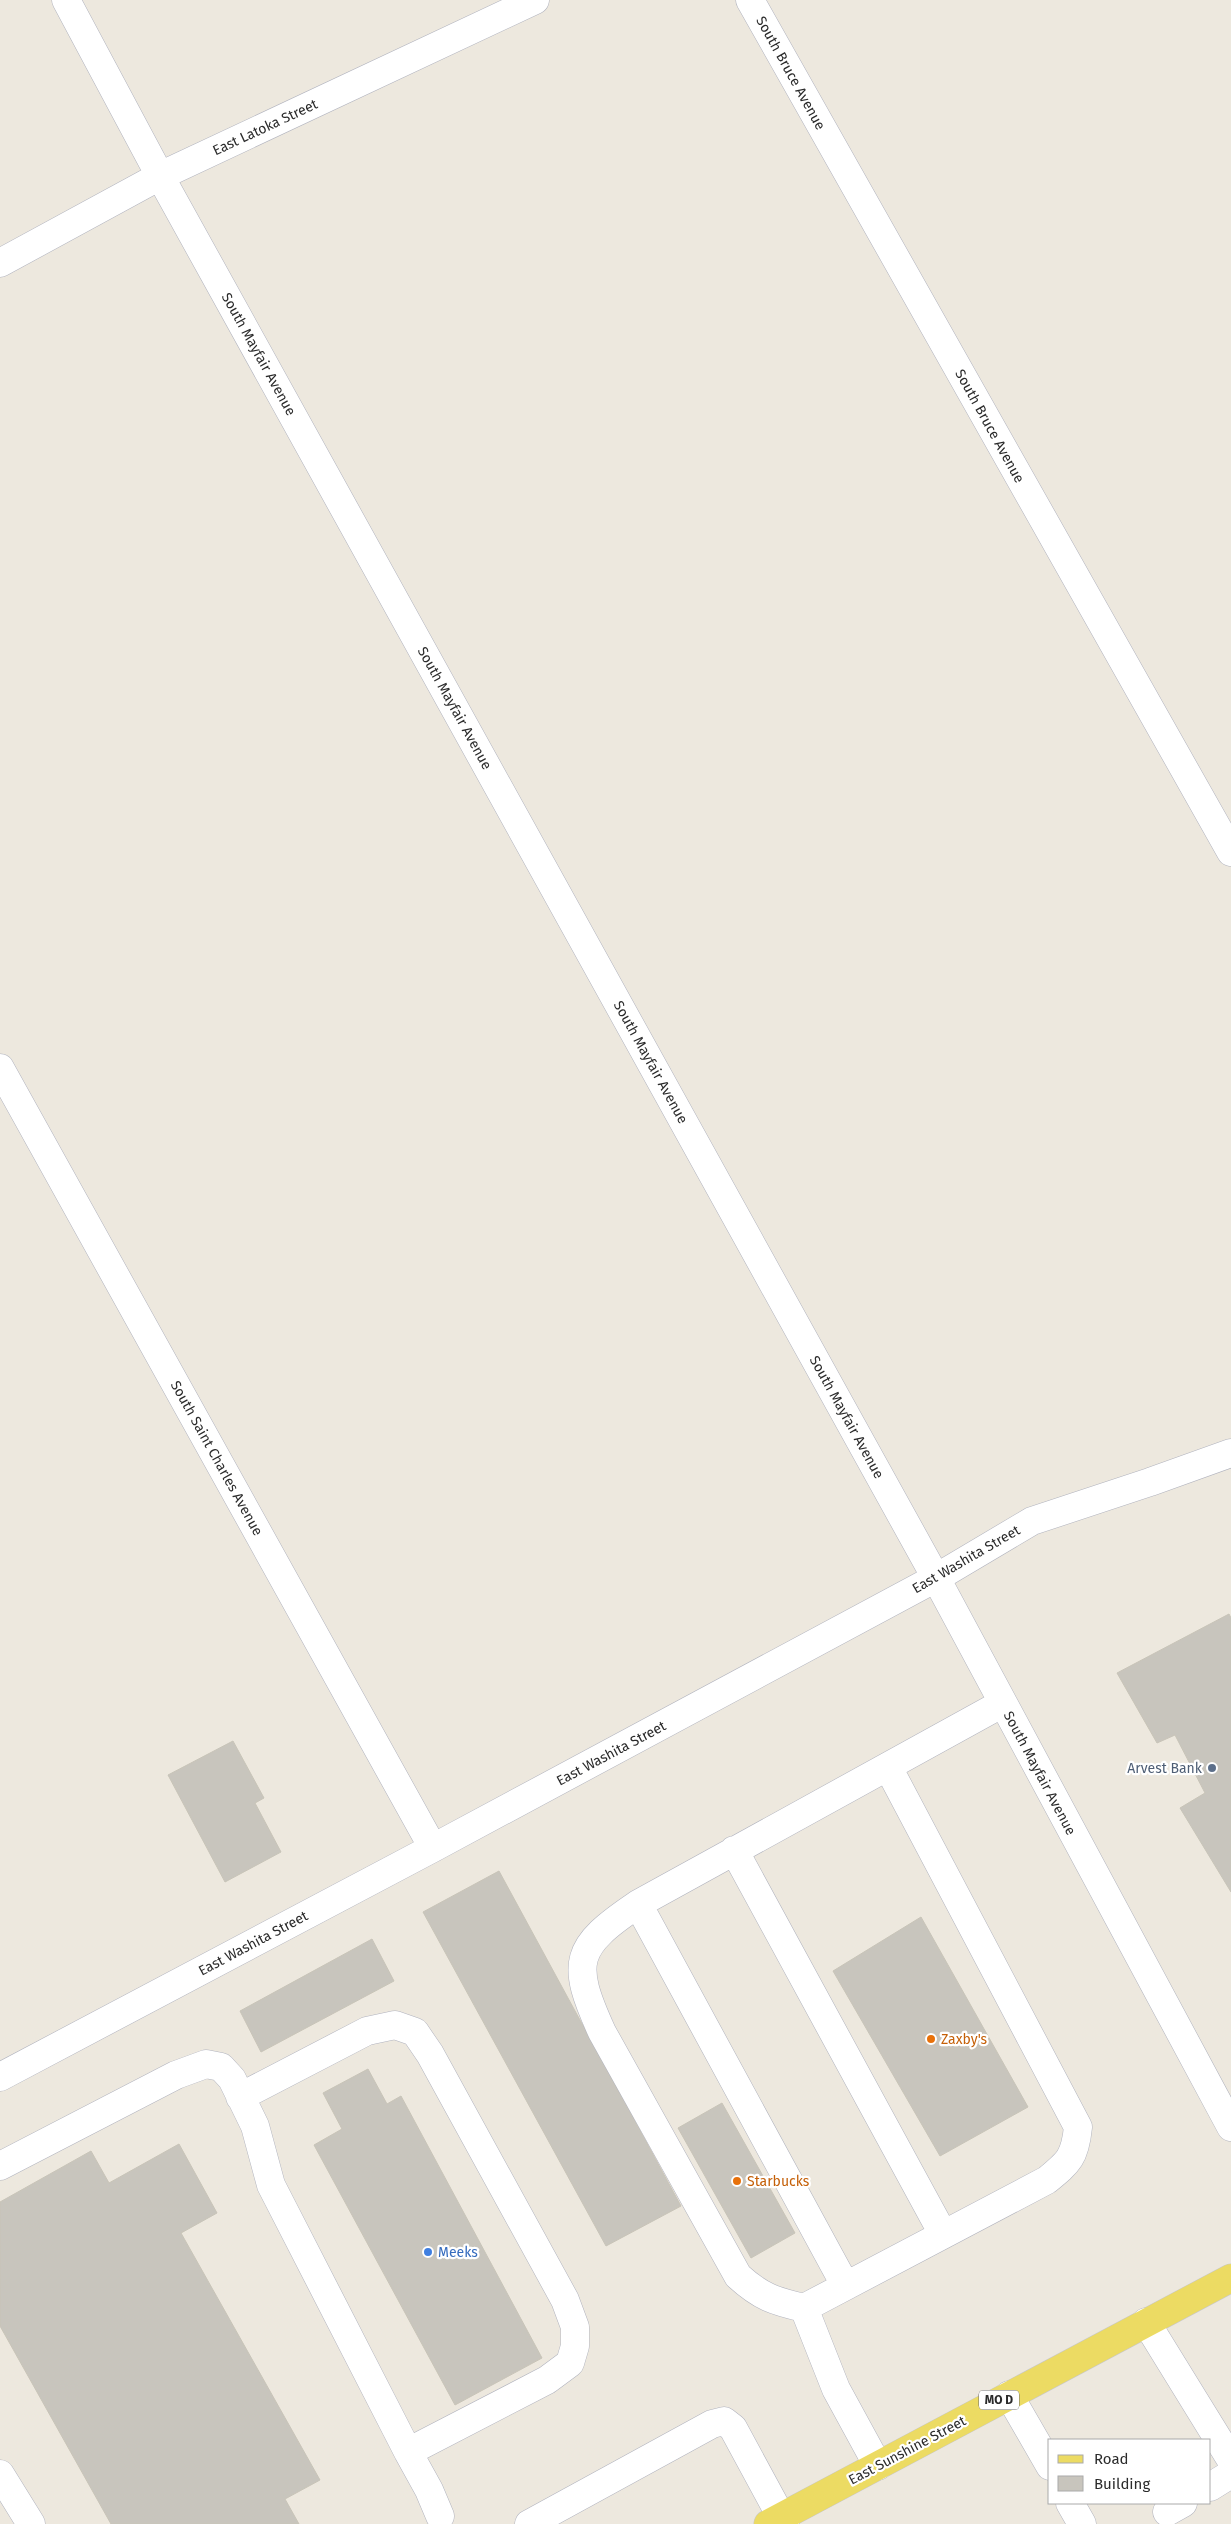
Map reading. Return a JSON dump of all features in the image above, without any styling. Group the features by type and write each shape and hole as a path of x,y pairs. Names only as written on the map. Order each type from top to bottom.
{"main road":[{"name":"East Sunshine Street","path":"778,2522 1009,2395 1231,2278"}],"street":[{"name":"South Mayfair Avenue","path":"66,0 160,176 936,1578 1231,2127"},
{"name":"East Latoka Street","path":"0,264 160,176 535,0"},
{"name":"South Bruce Avenue","path":"750,0 1231,852"},
{"name":"South Saint Charles Avenue","path":"0,1068 433,1848"},
{"name":"East Washita Street","path":"0,2077 433,1848 936,1578 1032,1521 1150,1482 1231,1452"},
{"path":"888,1767 1078,2128 1076,2144 1070,2160 1047,2180 804,2308 774,2301 756,2292 738,2276 602,2032 585,1996 581,1972 588,1945 604,1927 638,1904 1003,1703"},
{"path":"734,1850 943,2234"},
{"path":"638,1904 845,2286"},
{"path":"240,2097 367,2031 395,2025 415,2032 430,2054 565,2300 575,2328 575,2346 570,2363 547,2380 408,2452"},
{"path":"0,2166 176,2074 206,2064 221,2067 232,2079 255,2126 271,2185 292,2230 429,2490 436,2521"},
{"path":"804,2308 836,2389 878,2466"},
{"path":"1146,2322 1231,2460"},
{"path":"1009,2395 1048,2463"},
{"path":"529,2524 712,2424 724,2421 733,2428 778,2522"},
{"path":"0,2474 31,2524"},
{"path":"1211,2486 1231,2474"},
{"path":"1071,2504 1082,2524"}],"building":[{"name":"Arvest Bank","path":"1229,1614 1231,1618 1231,1892 1180,1808 1205,1793 1175,1735 1157,1743 1117,1673"},
{"path":"233,1741 264,1798 255,1803 281,1852 225,1882 168,1775"},
{"path":"499,1871 681,2206 606,2246 423,1912"},
{"name":"Zaxby's","path":"921,1917 1028,2107 940,2156 833,1971"},
{"path":"372,1939 394,1981 261,2052 240,2011"},
{"name":"Meeks","path":"368,2069 387,2104 401,2096 542,2358 455,2405 314,2145 342,2129 323,2093"},
{"name":"Starbucks","path":"722,2103 795,2233 751,2258 678,2128"},
{"path":"179,2144 217,2213 181,2233 320,2480 285,2499 299,2524 111,2524 0,2326 0,2202 91,2151 109,2183"}],"place":[{"name":"Arvest Bank","path":"1212,1768"},
{"name":"Zaxby's","path":"931,2039"},
{"name":"Starbucks","path":"737,2181"},
{"name":"Meeks","path":"428,2252"}]}
